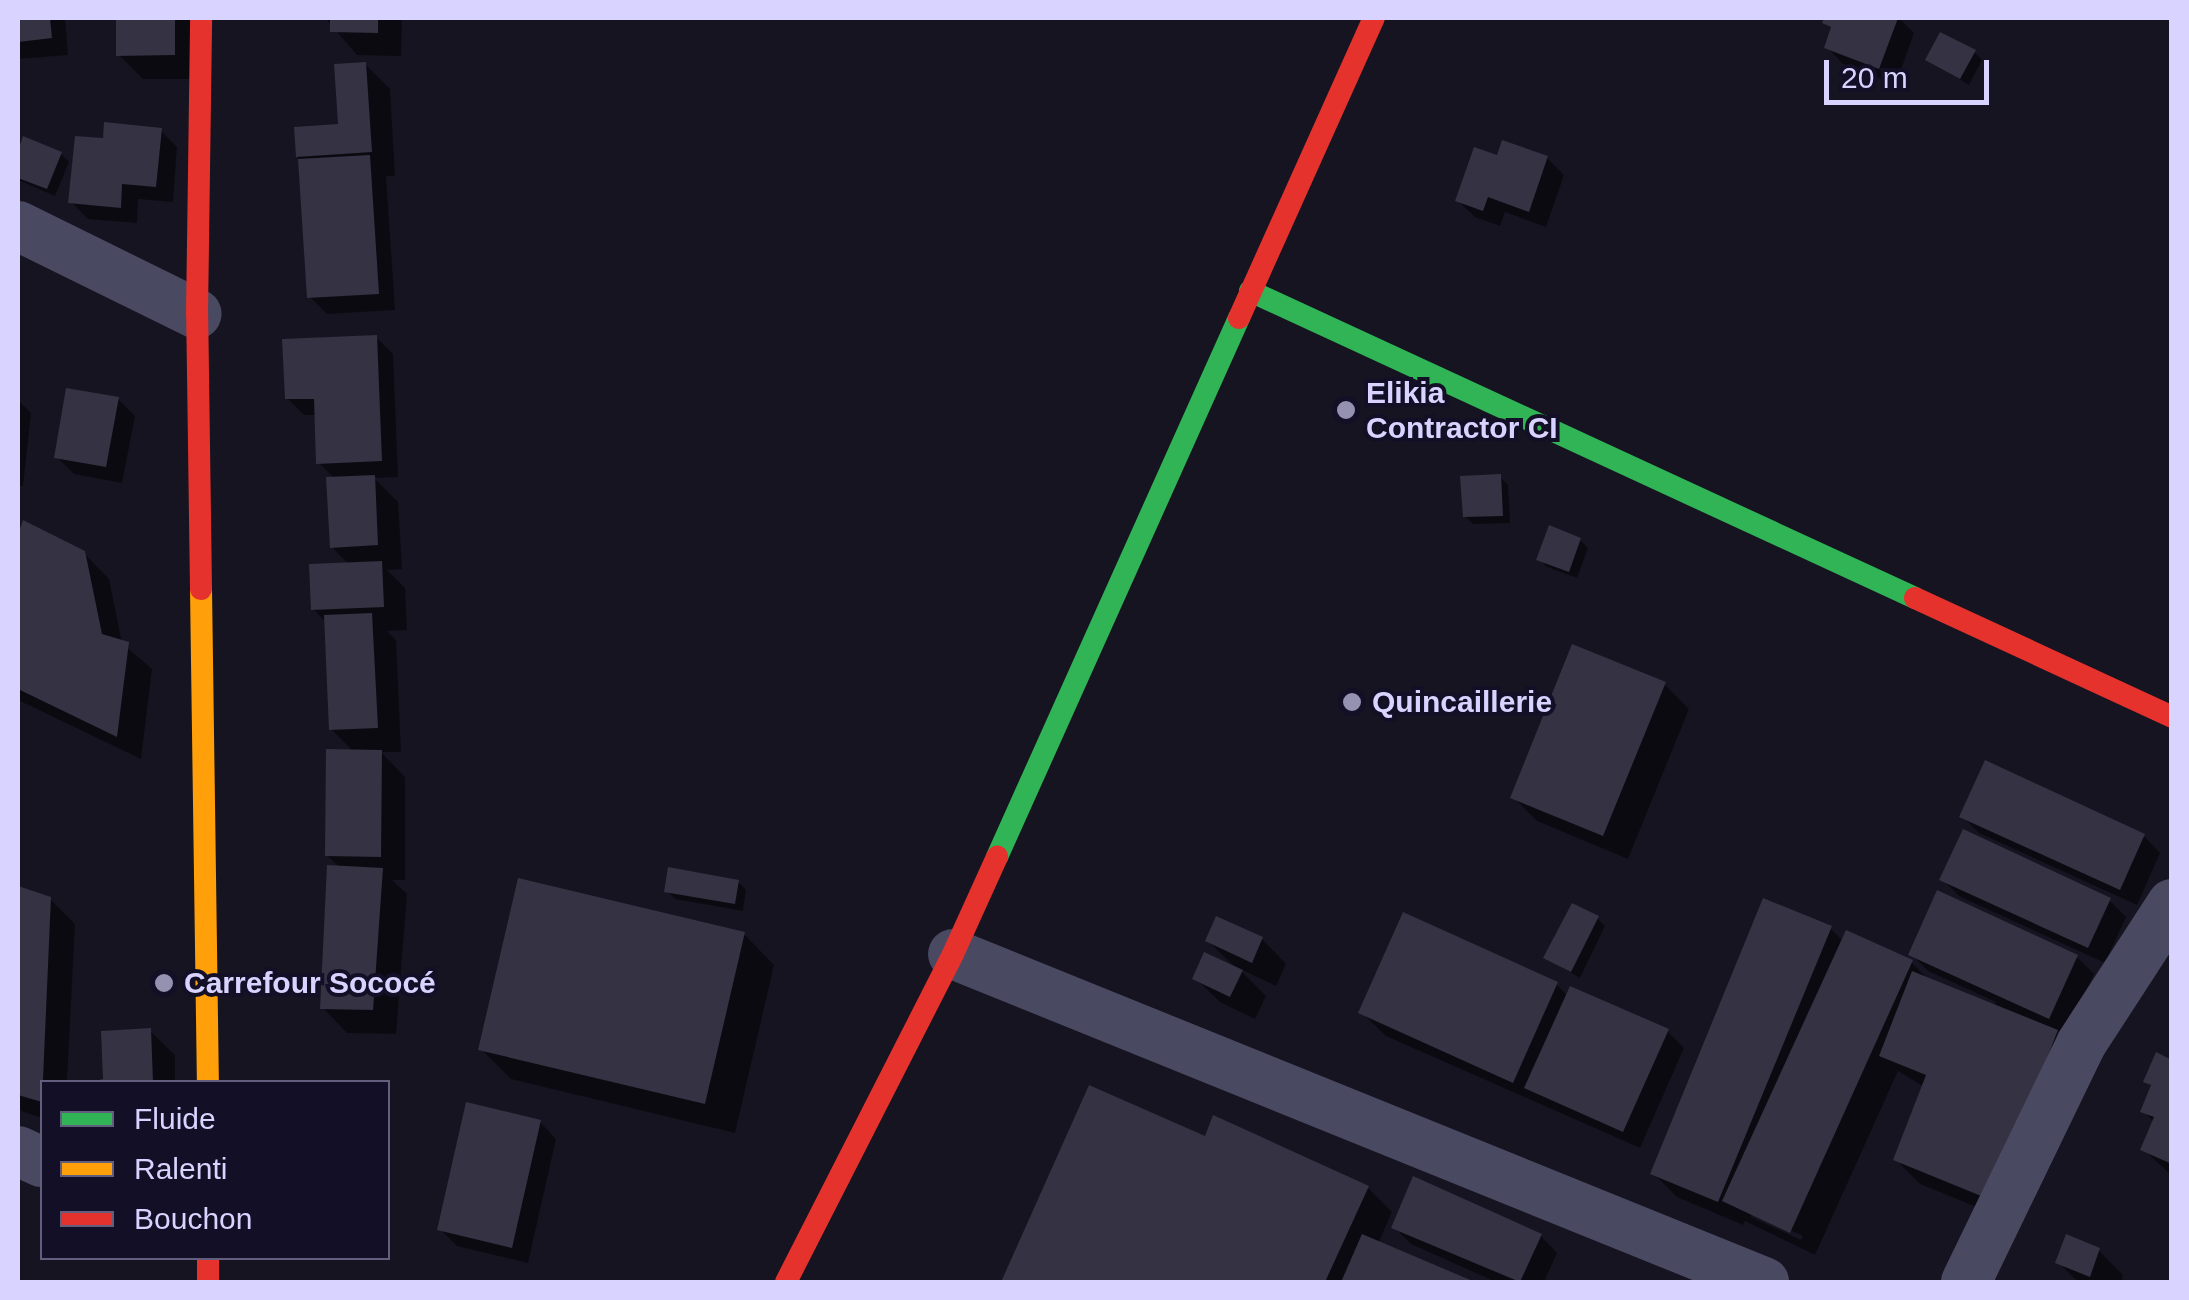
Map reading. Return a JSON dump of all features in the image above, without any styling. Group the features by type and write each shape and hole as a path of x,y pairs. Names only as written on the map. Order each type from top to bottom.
{"street":[{"path":"201,18 196,314 208,1080"},
{"path":"786,1282 954,954 1374,18"},
{"path":"18,226 196,314"},
{"path":"1250,291 2172,717"},
{"path":"1966,1282 2081,1044 2172,904"},
{"path":"954,954 1764,1282"}],"building":[{"path":"18,18 50,18 52,38 18,42"},
{"path":"116,18 175,18 175,55 116,56"},
{"path":"330,18 378,18 378,33 330,32"},
{"path":"1824,18 1898,18 1879,69 1824,48 1831,27 1822,23"},
{"path":"1940,32 1976,50 1960,79 1925,60"},
{"path":"366,62 372,152 296,157 294,127 338,124 334,64"},
{"path":"104,122 162,128 156,187 122,184 121,208 68,203 75,136 103,138"},
{"path":"23,136 62,152 47,189 18,178 18,151"},
{"path":"1502,140 1548,156 1529,212 1488,197 1483,211 1455,201 1474,147 1497,155"},
{"path":"370,155 379,294 307,298 298,159"},
{"path":"377,335 382,461 316,464 314,399 285,399 282,339"},
{"path":"66,388 119,397 106,467 54,458"},
{"path":"1501,474 1503,516 1463,517 1460,476"},
{"path":"375,475 378,545 330,548 326,477"},
{"path":"23,520 85,551 102,634 129,642 117,737 18,689 18,534"},
{"path":"1549,525 1581,538 1569,572 1536,560"},
{"path":"382,561 384,607 311,610 309,564"},
{"path":"372,613 378,728 329,730 324,615"},
{"path":"1572,644 1666,682 1603,836 1510,798"},
{"path":"326,749 382,750 381,857 325,856"},
{"path":"1985,760 2145,834 2120,890 1959,817"},
{"path":"1963,829 2111,898 2088,948 1939,880"},
{"path":"327,865 383,868 373,1010 320,1009"},
{"path":"668,867 739,880 735,904 664,892"},
{"path":"518,878 745,932 705,1104 478,1050"},
{"path":"18,886 51,897 40,1101 18,1095"},
{"path":"1937,890 2078,955 2049,1019 1908,955"},
{"path":"1763,898 1832,926 1718,1202 1650,1174"},
{"path":"1572,903 1599,916 1571,972 1543,958"},
{"path":"1403,912 1558,982 1513,1083 1358,1013"},
{"path":"1216,916 1263,937 1252,963 1205,941"},
{"path":"1846,930 1913,960 1790,1233 1722,1201"},
{"path":"1204,952 1243,970 1230,997 1192,979"},
{"path":"1912,971 2058,1030 1991,1200 1893,1160 1926,1075 1879,1056"},
{"path":"1570,986 1669,1029 1623,1132 1524,1088"},
{"path":"151,1028 153,1080 99,1080 103,1079 101,1031"},
{"path":"2156,1052 2172,1060 2172,1164 2140,1150 2154,1117 2140,1112 2151,1085 2143,1082"},
{"path":"1089,1085 1205,1136 1213,1115 1369,1186 1325,1282 1001,1282"},
{"path":"466,1102 541,1120 512,1248 437,1230"},
{"path":"1413,1176 1542,1234 1520,1282 1391,1228"},
{"path":"1362,1234 1475,1282 1341,1282"},
{"path":"2066,1234 2100,1248 2090,1277 2055,1263"}],"traffic: fast":[{"path":"1250,291 1915,598"},
{"path":"997,857 1239,318"}],"traffic: slow":[{"path":"201,589 208,1080"}],"traffic: jam":[{"path":"201,18 197,314 201,589"},
{"path":"1239,318 1374,18"},
{"path":"1915,598 2172,717"},
{"path":"786,1282 953,954 997,857"},
{"path":"208,1260 208,1282"}],"place":[{"name":"Elikia Contractor CI","path":"1346,410"},
{"name":"Quincaillerie","path":"1352,702"},
{"name":"Carrefour Sococé","path":"164,983"}]}
